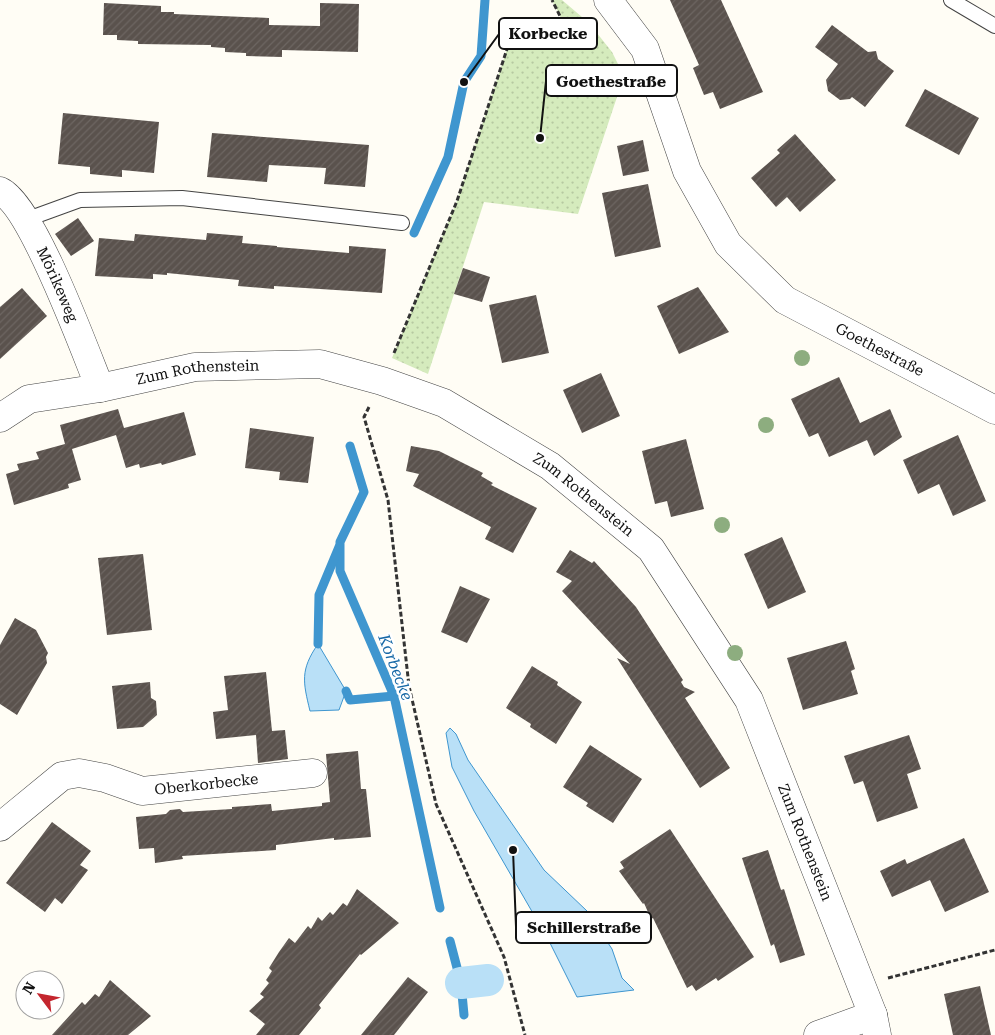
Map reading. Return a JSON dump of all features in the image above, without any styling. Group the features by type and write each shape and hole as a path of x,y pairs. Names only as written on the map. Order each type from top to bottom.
{"street":[{"name":"Goethestraße","path":"608,0 645,49 687,171 728,244 785,300 995,410"},
{"name":"Mörikeweg","path":"0,191 5,193 18,207 47,259 100,388"},
{"name":"Zum Rothenstein","path":"0,418 28,399 100,388 195,367 320,364 382,380 444,403 550,466 651,549 749,700 875,1025"},
{"name":"Oberkorbecke","path":"0,827 62,776 78,773 105,778 142,791 313,773"},
{"path":"818,1035 875,1025"}],"lane":[{"path":"951,0 995,26"},
{"path":"25,220 80,200 182,198 402,223"}],"path":[{"path":"525,1035 504,957 436,804 409,686 388,500 364,417 382,380 457,201 511,37 524,29 551,35 563,22 552,0"},
{"path":"861,985 995,950"}],"green space":[{"path":"552,0 562,0 589,23 612,52 624,76 578,214 484,202 428,374 392,358 457,201 511,37 524,29 551,35 563,22"}],"water":[{"path":"318,644 346,691 339,710 310,711 305,676 308,661"},
{"path":"450,728 456,734 468,760 544,870 587,911 612,949 622,978 634,990 577,997 549,941 474,811 452,767 446,733"}],"building":[{"path":"670,0 721,0 763,92 720,109 713,92 704,95 693,68 699,65"},
{"path":"104,3 161,6 161,12 174,12 174,14 269,18 269,25 320,26 320,3 359,4 358,52 282,50 282,57 246,56 246,53 225,52 225,48 211,47 211,45 138,44 138,41 117,40 117,35 103,35"},
{"path":"832,25 868,52 876,51 878,59 894,71 865,107 852,97 840,100 828,91 826,80 838,64 815,47"},
{"path":"925,89 979,118 959,155 905,126"},
{"path":"63,113 159,122 154,173 122,170 122,177 90,174 90,167 58,164"},
{"path":"212,133 369,145 365,187 324,184 326,168 269,165 267,182 207,177"},
{"path":"795,134 836,180 800,212 787,197 776,207 751,178 780,153 777,150"},
{"path":"643,140 649,171 623,176 617,146"},
{"path":"648,184 661,247 615,257 602,193"},
{"path":"78,218 94,241 71,256 55,234"},
{"path":"207,233 243,236 242,243 277,247 349,253 349,246 386,249 382,293 274,286 274,289 238,286 239,280 167,273 167,275 153,274 153,279 95,276 99,238 134,241 135,234 206,240"},
{"path":"463,268 490,277 482,302 454,294"},
{"path":"698,287 729,332 679,354 657,306"},
{"path":"22,288 47,316 0,359 0,307"},
{"path":"536,295 549,353 502,363 489,305"},
{"path":"601,373 620,416 582,433 563,390"},
{"path":"839,377 860,423 890,409 902,437 874,456 867,440 829,457 818,433 809,437 791,399"},
{"path":"118,409 124,428 184,412 196,455 162,465 161,463 140,468 139,464 126,468 116,435 72,449 81,480 68,484 69,488 14,505 6,474 19,470 17,464 39,459 36,452 65,444 60,425"},
{"path":"250,428 314,437 308,483 279,480 280,472 245,468"},
{"path":"958,435 986,501 953,516 939,484 918,494 903,460"},
{"path":"686,439 704,509 671,517 667,501 655,504 642,451"},
{"path":"411,446 439,451 483,473 481,476 493,483 491,485 537,508 513,553 485,539 491,527 413,486 419,474 406,471"},
{"path":"782,537 806,592 768,609 744,554"},
{"path":"570,550 592,563 594,561 636,607 683,680 681,682 684,687 695,692 685,698 730,768 700,788 617,658 630,664 562,591 572,581 556,572"},
{"path":"143,554 152,630 107,635 98,558"},
{"path":"460,586 490,599 467,643 441,632"},
{"path":"15,618 36,630 48,653 46,657 47,663 17,715 0,704 0,645"},
{"path":"846,641 855,669 851,671 858,694 803,710 787,658"},
{"path":"532,666 558,682 557,685 582,702 556,744 530,727 531,724 506,708"},
{"path":"266,672 272,731 285,730 288,759 258,763 256,735 216,739 213,712 228,710 224,676"},
{"path":"150,682 151,698 156,701 157,715 143,727 117,729 112,686"},
{"path":"909,735 921,769 907,774 918,808 877,822 863,781 854,784 844,756"},
{"path":"590,745 642,779 613,823 586,806 588,803 563,787"},
{"path":"358,751 361,789 366,789 371,837 334,840 334,838 276,845 276,850 182,856 183,859 155,863 154,848 139,849 136,817 166,814 170,810 180,809 183,812 271,804 272,811 322,806 322,803 330,802 326,754"},
{"path":"52,822 91,851 80,865 88,870 62,904 55,898 45,912 6,883"},
{"path":"670,829 754,957 718,981 716,978 696,991 692,985 687,988 653,918 651,919 644,903 619,871 624,868 620,862"},
{"path":"964,838 989,892 945,912 930,880 892,897 880,871 905,859 907,864"},
{"path":"768,850 781,890 784,889 805,955 780,963 774,944 771,946 742,858"},
{"path":"357,889 399,923 360,954 319,1005 321,1008 299,1035 256,1035 265,1024 249,1011 264,997 260,994 269,983 266,980 272,971 269,968 279,952 289,938 295,943 308,926 311,929 318,917 322,921 330,912 333,915 343,903 347,906"},
{"path":"408,977 428,992 394,1035 361,1035"},
{"path":"110,980 151,1016 128,1035 52,1035 82,1002 85,1005 95,994 99,997"},
{"path":"980,986 991,1035 953,1035 944,994"}],"waterway":[{"name":"Korbecke","path":"414,233 448,157 464,82 481,56 485,0"},
{"name":"Korbecke","path":"350,446 364,492 340,542 340,571 394,696 440,908"},
{"path":"318,644 319,595 339,547"},
{"path":"346,691 350,700 394,696"},
{"name":"Korbecke","path":"450,941 461,983 464,1015"},
{"path":"461,983 488,980"}],"place":[{"name":"Korbecke","path":"464,82"},
{"name":"Goethestraße","path":"540,138"},
{"name":"Schillerstraße","path":"513,850"}]}
